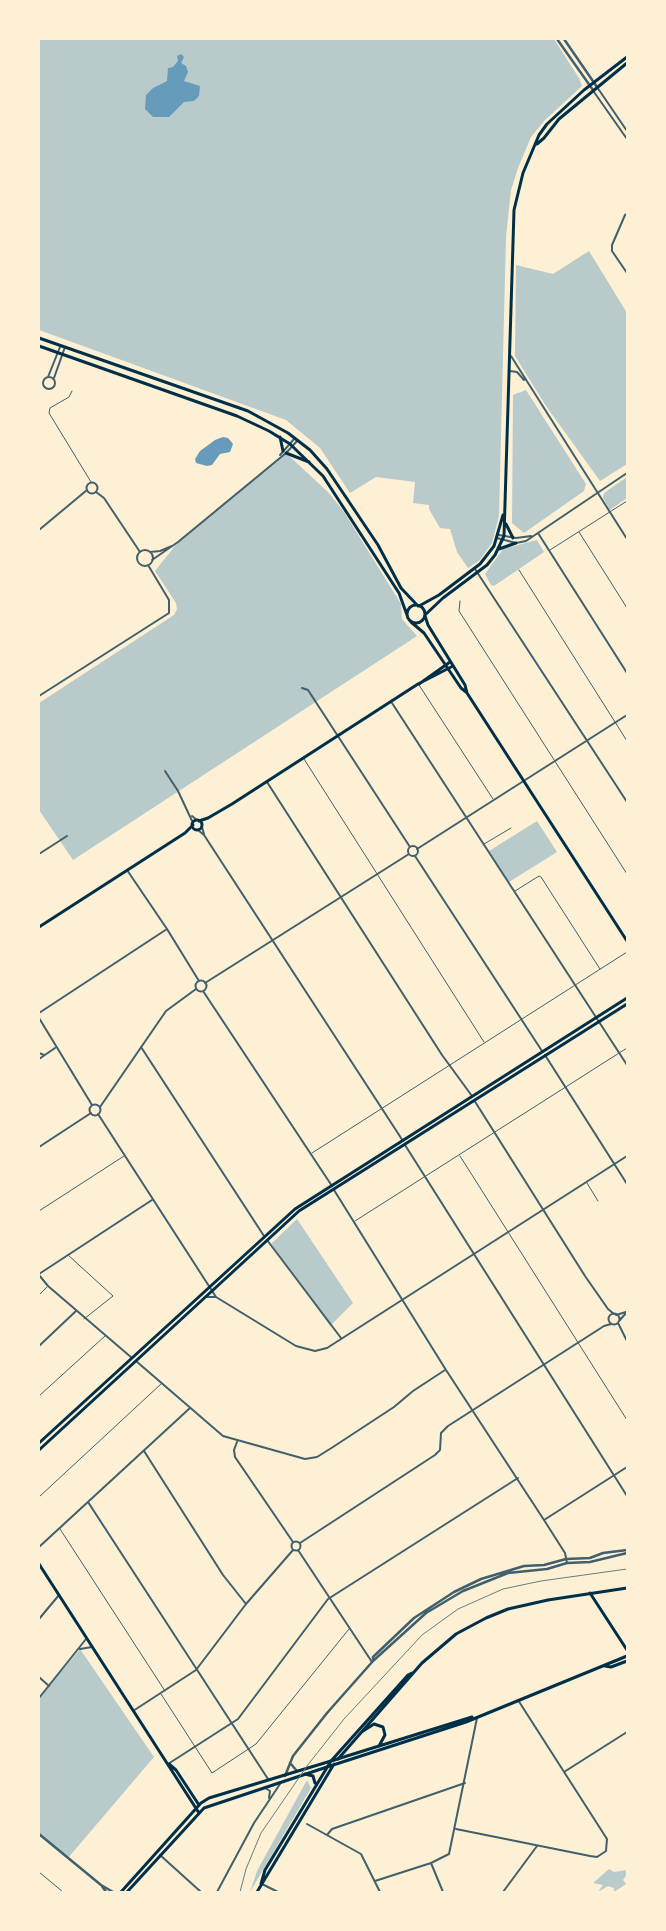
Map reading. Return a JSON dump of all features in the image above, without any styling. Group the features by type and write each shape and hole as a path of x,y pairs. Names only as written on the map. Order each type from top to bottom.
{"main road":[{"path":"512,538 504,512 514,210 523,173 539,135 553,118 627,57"},
{"path":"536,144 544,138 559,119 627,63"},
{"path":"39,338 248,412 274,424 296,439 327,469 378,545 401,588 423,609 428,625 467,693 627,941"},
{"path":"39,346 214,408 280,437 292,445 323,476 402,599 411,622 424,632 467,693"},
{"path":"280,437 284,452 312,464"},
{"path":"407,614 410,608 439,595 475,568 488,555 498,536 504,512"},
{"path":"359,532 362,522"},
{"path":"411,622 420,623 443,598 487,565 499,549 506,523"},
{"path":"499,549 516,543"},
{"path":"39,927 185,833 193,824 208,818 266,782 450,662"},
{"path":"418,684 452,666"},
{"path":"185,833 197,830 208,818"},
{"path":"198,821 202,826"},
{"path":"193,824 197,830"},
{"path":"39,1443 212,1292 296,1209 627,998"},
{"path":"39,1450 209,1288 300,1211 627,1004"},
{"path":"39,1564 168,1764 176,1770 200,1811"},
{"path":"257,1892 332,1763 363,1731 412,1673 438,1648 456,1634 486,1618 527,1604 627,1588"},
{"path":"590,1593 627,1650"},
{"path":"120,1892 197,1807 209,1798 466,1722 627,1656"},
{"path":"604,1666 611,1667 627,1660"},
{"path":"261,1884 265,1870 314,1786 408,1675 412,1673"},
{"path":"127,1892 200,1811 378,1746 478,1716"},
{"path":"363,1731 374,1724 382,1726 385,1735 378,1746"},
{"path":"305,1774 313,1776 314,1786"}],"street":[{"path":"557,39 627,139"},
{"path":"564,39 627,131"},
{"path":"627,214 612,250 627,273"},
{"path":"60,346 48,377 43,383 47,389 54,387 54,379 65,348"},
{"path":"508,352 627,539"},
{"path":"508,371 519,374 527,384"},
{"path":"48,377 54,379"},
{"path":"148,565 279,457 296,439"},
{"path":"498,536 516,543 526,541 627,473"},
{"path":"39,530 87,490 87,486 91,482 98,486 96,492"},
{"path":"87,490 91,493 96,492 104,498 140,552"},
{"path":"538,533 627,672"},
{"path":"503,538 533,536"},
{"path":"140,552 160,551 178,542"},
{"path":"39,696 169,613 169,600 148,565 139,562 137,558 140,552"},
{"path":"150,552 152,560"},
{"path":"475,568 627,802"},
{"path":"205,983 409,854 410,847 308,690 302,688"},
{"path":"391,702 627,1065"},
{"path":"415,856 417,849 627,715"},
{"path":"165,771 190,814 193,824"},
{"path":"266,782 449,1065 496,1132 542,1210 608,1309 615,1314 627,1340"},
{"path":"190,814 198,821"},
{"path":"202,826 204,835 403,1141 543,1366 627,1496"},
{"path":"197,830 204,835"},
{"path":"39,854 67,836"},
{"path":"410,847 414,846 417,849"},
{"path":"409,854 415,856 627,1184"},
{"path":"126,870 167,929 199,981 205,983"},
{"path":"39,1013 167,929"},
{"path":"199,981 196,989 166,1011 100,1107 98,1114 216,1297 298,1348 309,1351 322,1351 627,1156"},
{"path":"203,991 206,988 205,983"},
{"path":"196,989 203,991 334,1189 446,1370 518,1478 567,1561"},
{"path":"39,1018 92,1105 100,1107"},
{"path":"39,1059 56,1047"},
{"path":"141,1048 266,1239 342,1338"},
{"path":"39,1053 44,1055"},
{"path":"91,1113 90,1108 92,1105"},
{"path":"39,1147 91,1113 98,1114"},
{"path":"152,1200 39,1274 48,1286 84,1319 223,1436 237,1442 305,1458 317,1457 394,1407 413,1391 446,1370"},
{"path":"206,1297 216,1297"},
{"path":"608,1309 611,1324"},
{"path":"39,1346 76,1311"},
{"path":"604,1326 609,1318 615,1314 627,1312"},
{"path":"615,1325 627,1312"},
{"path":"372,1662 328,1599 298,1550 300,1544 435,1455 440,1450 444,1429 472,1410 604,1326 611,1324 621,1330"},
{"path":"39,1547 190,1408"},
{"path":"237,1442 234,1450 235,1457 293,1542 300,1544"},
{"path":"144,1451 223,1575 246,1604"},
{"path":"544,1520 627,1467"},
{"path":"168,1764 238,1719 328,1599 518,1478"},
{"path":"88,1502 270,1781"},
{"path":"293,1542 291,1546 293,1550"},
{"path":"133,1711 196,1670 246,1604 293,1550 298,1550"},
{"path":"284,1776 293,1756 327,1713 372,1662 426,1613 463,1591 508,1573 546,1569 567,1561 590,1562 627,1552"},
{"path":"39,1619 59,1595"},
{"path":"39,1698 80,1649 86,1637"},
{"path":"80,1649 93,1647"},
{"path":"39,1677 49,1686"},
{"path":"456,1829 597,1857 602,1855 607,1845 607,1839 518,1700"},
{"path":"375,1881 431,1864 449,1854 456,1829 478,1716"},
{"path":"564,1772 627,1732"},
{"path":"290,1764 298,1772"},
{"path":"217,1892 282,1781"},
{"path":"327,1835 332,1829 465,1783"},
{"path":"264,1787 270,1791 268,1802"},
{"path":"306,1824 361,1854 380,1892"},
{"path":"39,1836 101,1885 113,1892"},
{"path":"503,1892 537,1846"},
{"path":"160,1855 201,1892"},
{"path":"431,1864 443,1892"},
{"path":"261,1884 278,1892"},
{"path":"101,1885 106,1892"}],"lane":[{"path":"72,391 69,397 50,408 49,412 91,482"},
{"path":"549,550 627,501"},
{"path":"578,532 627,608"},
{"path":"519,570 627,741"},
{"path":"460,601 459,611 627,874"},
{"path":"418,684 494,801"},
{"path":"303,758 485,1043"},
{"path":"484,844 511,828"},
{"path":"514,891 538,876 541,877 600,969"},
{"path":"311,1154 627,952"},
{"path":"354,1221 627,1048"},
{"path":"459,1155 627,1420"},
{"path":"39,1212 125,1156"},
{"path":"587,1182 598,1201"},
{"path":"68,1255 113,1296 84,1319"},
{"path":"39,1295 48,1286"},
{"path":"39,1396 105,1335"},
{"path":"39,1497 162,1384"},
{"path":"60,1528 165,1691"},
{"path":"161,1694 212,1773 256,1744 349,1629"},
{"path":"39,1872 63,1892"}],"shaded area":[{"path":"39,39 554,39 579,78 582,86 545,120 531,137 511,190 506,237 499,516 492,543 479,561 468,568 457,552 450,529 440,528 429,509 429,505 413,503 415,482 376,477 350,493 320,448 286,420 39,330"},
{"path":"589,251 627,313 627,464 600,481 546,406 515,356 516,265 553,274"},
{"path":"526,390 586,484 584,491 524,533 512,523 513,395"},
{"path":"286,453 329,493 344,512 401,604 402,619 417,636 73,860 39,810 39,703 174,615 177,609 176,603 155,571 178,542"},
{"path":"627,477 627,498 610,510 603,498 604,493"},
{"path":"537,540 544,552 494,586 491,585 485,574 503,549"},
{"path":"537,821 557,852 509,882 489,851"},
{"path":"297,1219 353,1303 330,1326 271,1244"},
{"path":"80,1649 154,1757 68,1858 39,1834 39,1698"},
{"path":"307,1780 311,1788 250,1892 257,1871"},
{"path":"609,1869 614,1872 627,1870 623,1880 626,1884 614,1892 614,1888 608,1886 598,1892 603,1885 593,1883"}],"water":[{"path":"181,54 184,57 181,63 186,66 188,72 184,81 200,86 199,96 194,101 184,102 169,117 153,117 145,109 146,95 153,88 167,81 168,68 173,67 178,61 177,56"},
{"path":"223,437 228,438 233,444 230,452 220,454 212,465 207,466 196,463 195,459 200,451 215,440"}],"railway":[{"path":"240,1892 246,1869 261,1833 307,1766 344,1719 422,1635 458,1609 503,1589 541,1581 627,1569"}]}
